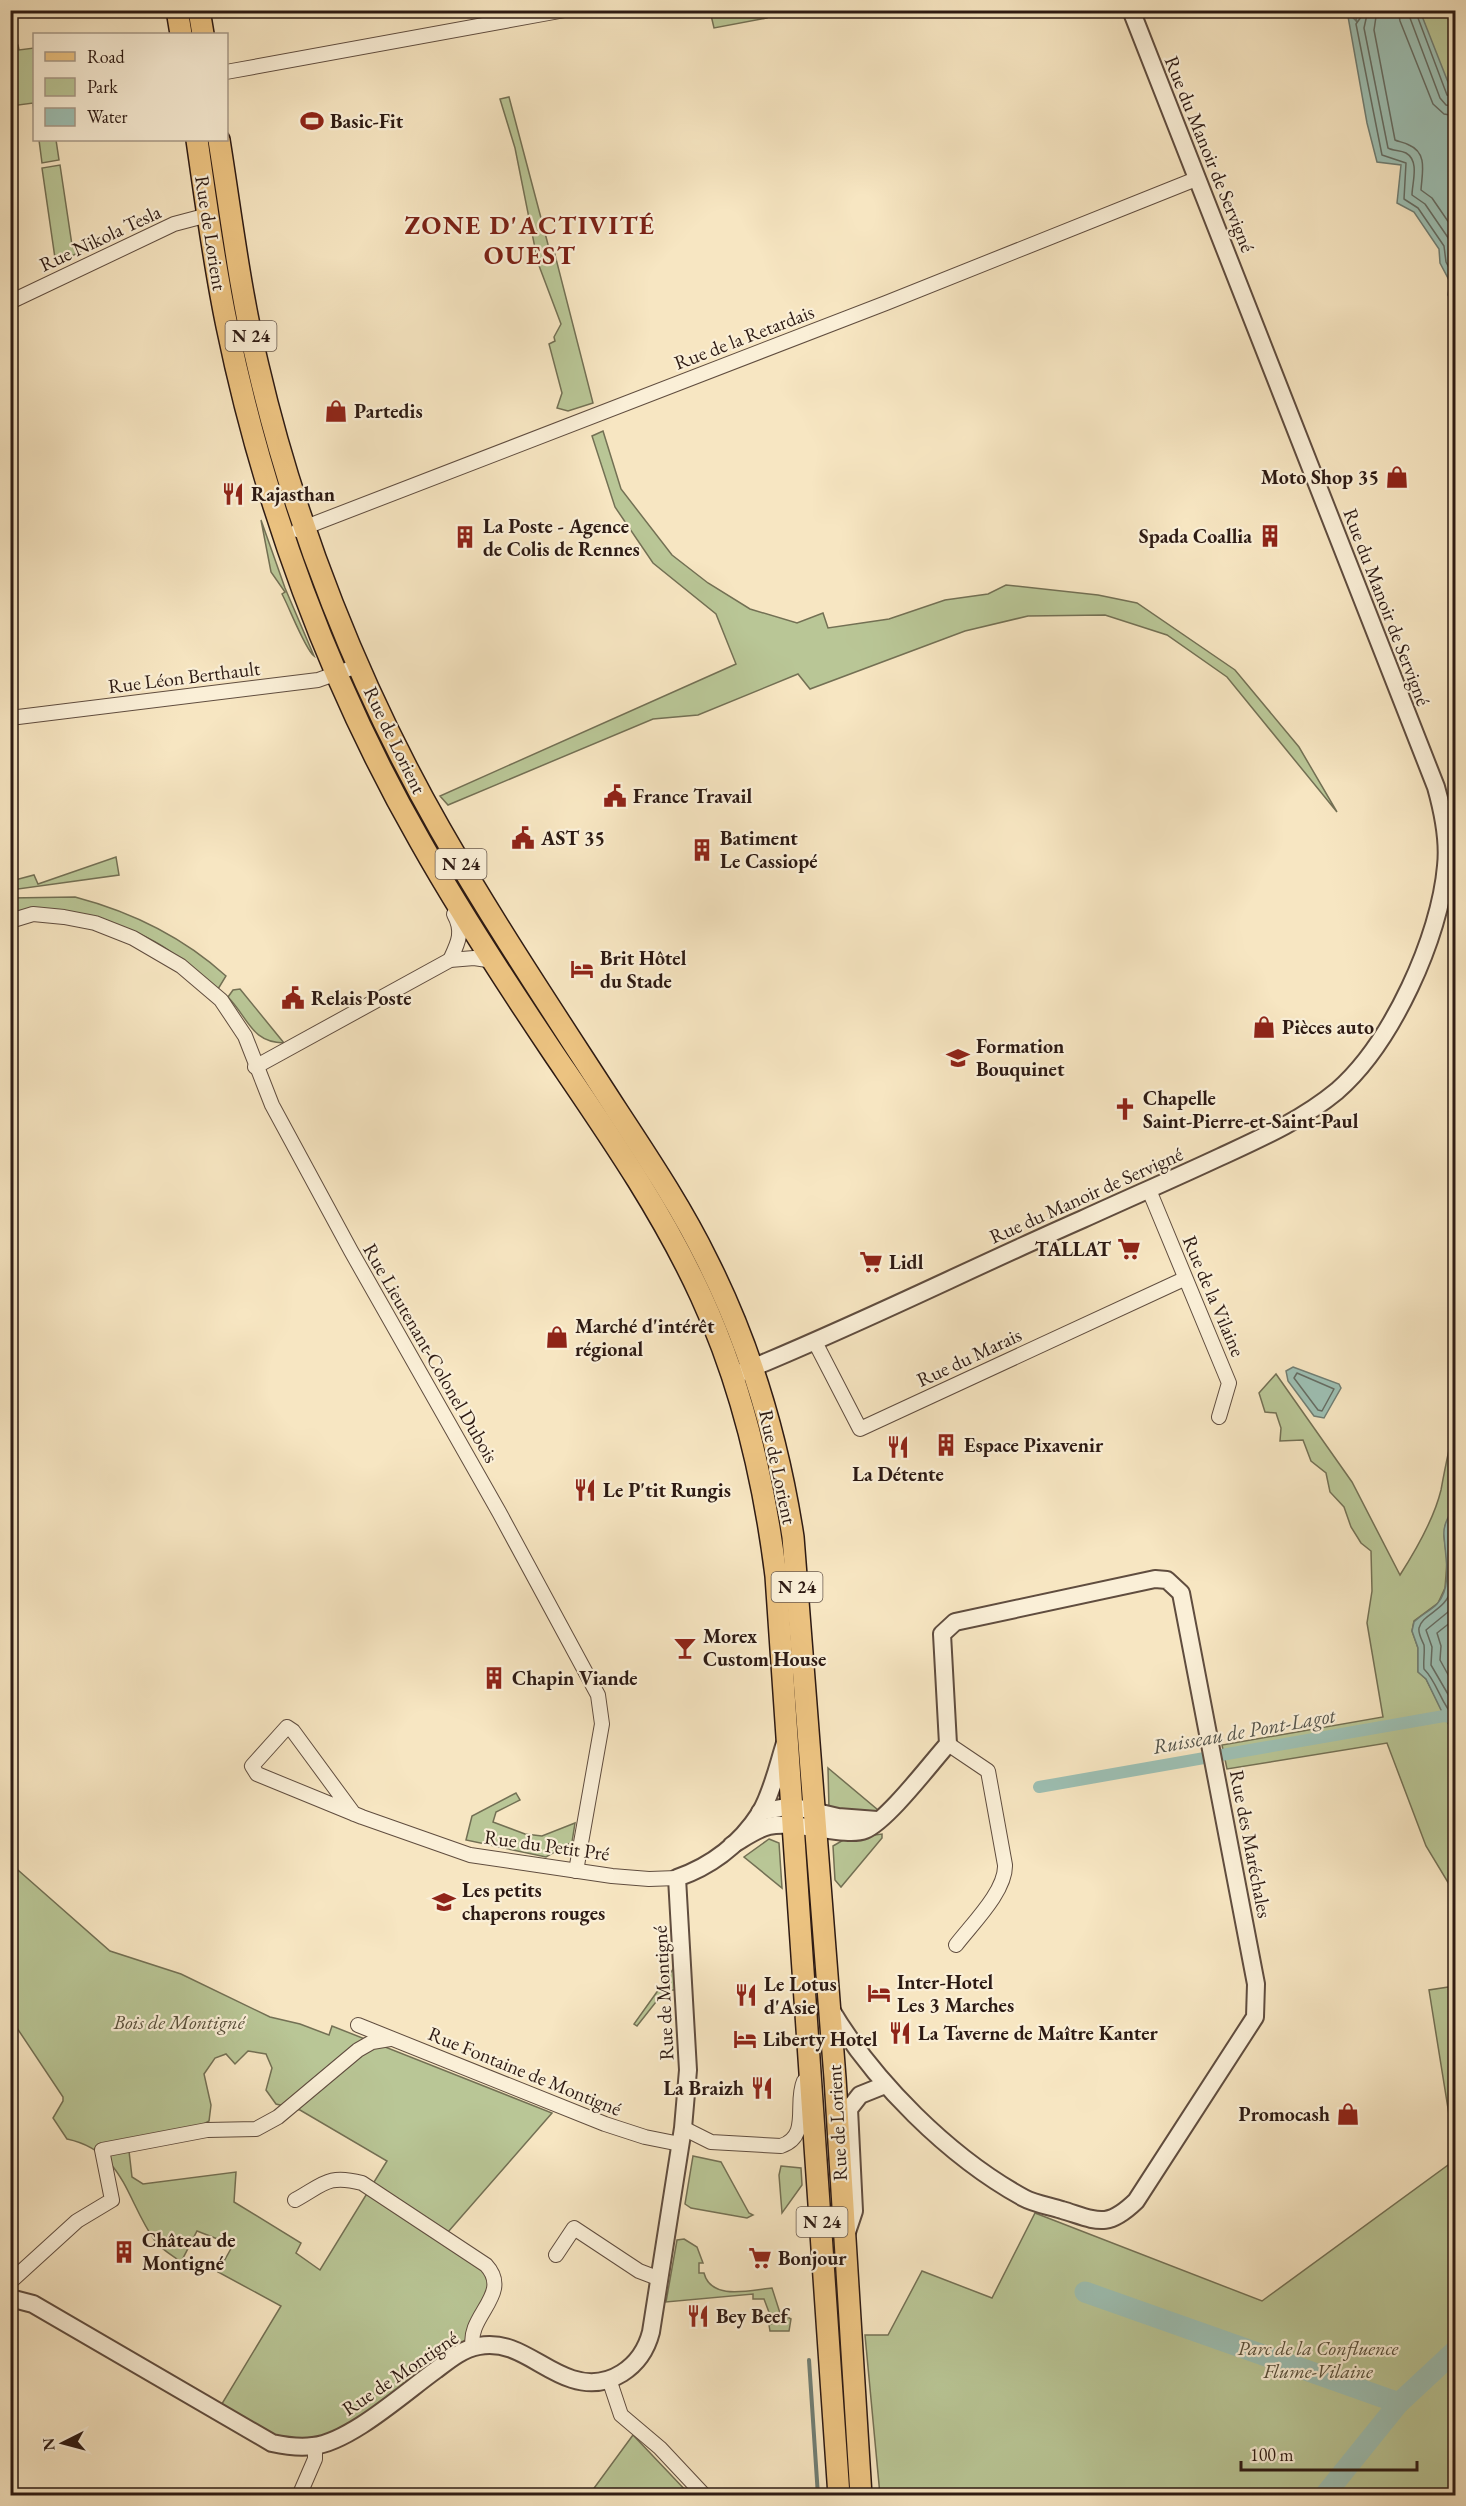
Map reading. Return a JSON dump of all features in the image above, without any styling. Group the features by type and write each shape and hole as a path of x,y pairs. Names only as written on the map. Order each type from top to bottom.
{"main road":[{"path":"177,10 181,33"},
{"path":"199,10 203,33"},
{"name":"Rue de Lorient","path":"197,141 231,345 263,469 284,535 339,675 419,840 480,941 706,1256 753,1368 781,1470 792,1528 786,1575 788,1736 792,1816 839,2496"},
{"name":"Rue de Lorient","path":"219,141 250,331 280,454 304,528 360,666 424,799 634,1154 718,1335 733,1376 762,1481 786,1575 814,1819 830,2007 861,2496"}],"street":[{"path":"228,72 565,10"},
{"name":"Rue du Manoir de Servigné","path":"733,1376 815,1342 1149,1190 1277,1131 1307,1114 1338,1090 1378,1043 1411,983 1441,899 1447,865 1444,816 1436,787 1131,10"},
{"name":"Rue de la Retardais","path":"304,528 886,303 1196,179"},
{"name":"Rue Nikola Tesla","path":"10,302 174,224 208,215"},
{"path":"284,535 304,528"},
{"name":"Rue Léon Berthault","path":"10,718 318,680 339,675 360,666"},
{"name":"Rue de Lorient","path":"419,840 420,854 460,925 460,937 450,960"},
{"name":"Rue Lieutenant-Colonel Dubois","path":"10,921 33,914 63,916 94,923 134,938 181,966 221,1000 245,1036 255,1068 272,1105 351,1251 499,1512 598,1695 602,1724 576,1871"},
{"path":"480,941 508,941"},
{"path":"255,1068 450,960 474,958 494,961"},
{"name":"Rue de la Vilaine","path":"1149,1190 1229,1383 1219,1417"},
{"name":"Rue du Marais","path":"815,1342 860,1429 1184,1279"},
{"name":"Rue des Maréchales","path":"830,2007 846,2035 885,2085 974,2165 1025,2199 1099,2222 1120,2217 1136,2201 1255,2017 1256,1984 1181,1593 1167,1580 1155,1579 987,1614 955,1622 947,1627 942,1634 942,1665 948,1744"},
{"name":"Rue du Petit Pré","path":"354,1814 293,1731 287,1727 252,1766 256,1774 354,1814 470,1855 650,1880 677,1878 712,1863 732,1845 760,1812 788,1736"},
{"path":"760,1812 814,1819 854,1831 865,1830 895,1804 948,1744 988,1771 1006,1876 956,1945"},
{"name":"Rue du Petit Pré","path":"732,1845 763,1828 792,1816"},
{"name":"Rue de Montigné","path":"10,2298 33,2304 272,2443 293,2447 315,2446 345,2436 448,2361 473,2347 491,2345 509,2348 573,2380 589,2382 609,2379 631,2368 643,2354 651,2332 682,2136 688,2070 677,1878"},
{"name":"Rue Fontaine de Montigné","path":"358,2025 631,2133 682,2136 711,2142 781,2146 793,2140 800,2126 802,2086 811,2066"},
{"path":"10,2282 77,2221 112,2200 102,2150 207,2130 256,2129 278,2117 358,2050 372,2042 390,2039"},
{"path":"844,2238 854,2211 849,2109 860,2095 885,2085"},
{"path":"295,2200 311,2188 331,2180 342,2178 362,2184 486,2265 494,2278 494,2290 475,2326 473,2347"},
{"path":"556,2255 574,2229 639,2271 660,2279"},
{"path":"609,2379 621,2415 660,2448 705,2496"},
{"path":"299,2496 315,2459 315,2446"}],"green space":[{"path":"710,11 765,11 767,18 714,28"},
{"path":"1420,11 1455,11 1455,111"},
{"path":"18,45 19,50 33,48 33,103 11,106 11,46"},
{"path":"509,97 550,252 554,251 593,403 568,411 557,408 562,393 549,344 555,341 554,337 561,324 538,263 515,148 500,99"},
{"path":"39,141 56,141 59,160 42,163"},
{"path":"60,165 72,245 80,244 81,251 56,265 42,168"},
{"path":"603,431 621,489 672,555 708,583 750,609 797,623 823,613 828,628 889,619 945,600 988,594 1006,585 1098,595 1137,603 1235,670 1299,747 1337,812 1227,677 1167,635 1105,615 1028,616 965,631 810,689 798,674 698,715 653,719 448,805 440,796 736,664 716,614 653,563 615,507 592,436"},
{"path":"261,520 285,588 314,656 302,637 282,594 285,592 271,572"},
{"path":"376,718 487,919 483,922 460,886 450,877 367,722"},
{"path":"116,857 119,875 11,890 11,881 34,875 38,884"},
{"path":"75,897 117,910 156,928 192,949 226,976 218,989 162,946 147,937 109,922 88,916 47,910 11,914 10,898"},
{"path":"240,989 284,1043 264,1038 252,1028 228,997 233,990"},
{"path":"1276,1374 1352,1482 1400,1575 1434,1512 1455,1426 1455,1505 1445,1526 1447,1561 1445,1588 1438,1603 1414,1621 1412,1631 1418,1648 1418,1672 1426,1679 1455,1737 1455,1894 1426,1846 1387,1743 1227,1769 1222,1745 1383,1717 1367,1623 1372,1591 1371,1551 1361,1543 1351,1527 1344,1507 1330,1492 1326,1473 1311,1461 1303,1440 1280,1441 1281,1428 1276,1413 1265,1412 1259,1393"},
{"path":"828,1768 878,1810 874,1813 829,1810"},
{"path":"516,1793 520,1800 496,1812 493,1822 525,1834 542,1836 575,1823 572,1842 546,1857 466,1840 472,1816"},
{"path":"882,1834 882,1838 841,1887 835,1880 833,1846 845,1839"},
{"path":"769,1839 779,1843 782,1888 744,1857"},
{"name":"Bois de Montigné","path":"10,1863 110,1951 181,1974 270,2017 300,2024 329,2035 332,2026 552,2113 448,2232 485,2268 492,2290 466,2344 453,2347 380,2404 337,2432 318,2440 303,2443 281,2439 220,2407 281,2306 218,2272 233,2245 197,2231 181,2262 155,2241 112,2166 101,2154 86,2145 67,2139 53,2118 63,2097 11,2019","holes":["248,2051 266,2054 272,2068 266,2090 276,2104 300,2110 387,2161 320,2270 296,2253 301,2243 234,2202 236,2172 143,2184 132,2177 129,2151 195,2129 209,2121 211,2105 204,2074 215,2058 226,2054 235,2064"]},
{"path":"674,1968 677,2009 675,1990 670,1990 670,1998 663,1993 637,2026 634,2024"},
{"path":"1456,1986 1455,2152 1429,1990"},
{"path":"693,2156 721,2162 749,2213 753,2215 747,2218 691,2208 685,2204"},
{"name":"Parc de la Confluence Flume-Vilaine","path":"1455,2160 1455,2495 880,2495 865,2335 888,2335 922,2271 992,2298 1035,2213 1262,2301"},
{"path":"781,2166 801,2168 802,2185 782,2213 779,2175"},
{"path":"684,2239 697,2247 703,2263 699,2263 699,2273 704,2273 708,2282 714,2287 732,2292 772,2288 780,2313 791,2319 789,2331 770,2331 769,2325 773,2323 764,2299 753,2299 753,2294 666,2302 677,2240"},
{"path":"633,2435 690,2495 589,2495"}],"water":[{"path":"1347,11 1357,22 1354,11 1420,11 1455,100 1455,309 1448,295 1450,282 1440,263 1439,249 1414,212 1397,203 1401,165 1377,162 1367,123"},
{"path":"1293,1367 1339,1384 1341,1388 1324,1418 1314,1416 1288,1381 1286,1371"},
{"path":"1455,1505 1455,1731 1444,1716 1426,1679 1418,1672 1418,1648 1412,1631 1414,1622 1437,1604 1445,1589 1447,1571 1444,1531 1447,1519"}],"waterway":[{"name":"Ruisseau de Pont-Lagot","path":"1039,1787 1444,1716 1456,1718"},
{"path":"1085,2292 1399,2403"},
{"path":"1324,2496 1399,2403 1456,2350"},
{"path":"809,2360 818,2496"}],"place":[{"name":"Basic-Fit","path":"312,121"},
{"name":"Partedis","path":"336,411"},
{"name":"Moto Shop 35","path":"1397,477"},
{"name":"Rajasthan","path":"233,494"},
{"name":"Spada Coallia","path":"1270,536"},
{"name":"La Poste - Agence de Colis de Rennes","path":"465,537"},
{"name":"France Travail","path":"615,796"},
{"name":"AST 35","path":"523,838"},
{"name":"Batiment Le Cassiopé","path":"702,850"},
{"name":"Brit Hôtel du Stade","path":"582,969"},
{"name":"Relais Poste","path":"293,998"},
{"name":"Pièces auto","path":"1264,1027"},
{"name":"Formation Bouquinet","path":"958,1058"},
{"name":"Chapelle Saint-Pierre-et-Saint-Paul","path":"1125,1109"},
{"name":"TALLAT","path":"1129,1249"},
{"name":"Lidl","path":"871,1262"},
{"name":"Marché d'intérêt régional","path":"557,1337"},
{"name":"Espace Pixavenir","path":"946,1445"},
{"name":"La Détente","path":"898,1447"},
{"name":"Le P'tit Rungis","path":"585,1490"},
{"name":"Morex Custom House","path":"685,1648"},
{"name":"Chapin Viande","path":"494,1678"},
{"name":"Les petits chaperons rouges","path":"444,1902"},
{"name":"Inter-Hotel Les 3 Marches","path":"879,1993"},
{"name":"Le Lotus d'Asie","path":"746,1995"},
{"name":"La Taverne de Maître Kanter","path":"900,2033"},
{"name":"Liberty Hotel","path":"745,2039"},
{"name":"La Braizh","path":"762,2088"},
{"name":"Promocash","path":"1348,2114"},
{"name":"Château de Montigné","path":"124,2252"},
{"name":"Bonjour","path":"760,2258"},
{"name":"Bey Beef","path":"698,2316"}],"district":[{"name":"ZONE D'ACTIVITÉ OUEST","path":"530,240"}]}
